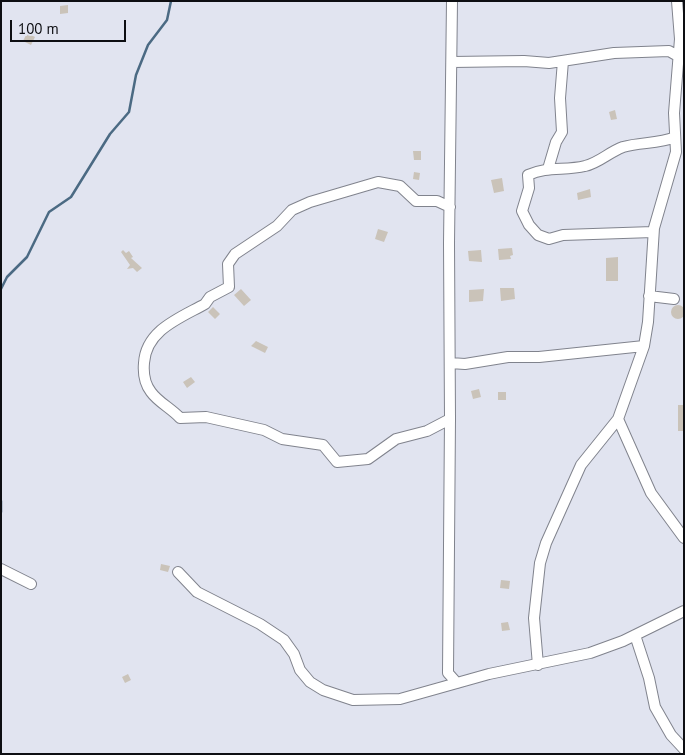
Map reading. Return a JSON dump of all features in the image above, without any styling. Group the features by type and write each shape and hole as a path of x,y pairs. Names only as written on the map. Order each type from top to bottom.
{"street":[{"path":"452,1 448,673 457,683"},
{"path":"538,664 534,618 540,563 546,543 582,465 618,419 644,346 653,232 676,152 681,58 677,1"},
{"path":"452,62 524,61 549,64 614,53 670,52 681,58"},
{"path":"548,168 556,142 562,132 560,98 563,61"},
{"path":"653,232 563,235 548,239 538,235 529,225 522,211 529,188 528,175 548,168 588,166 621,148 652,141 663,142 678,130"},
{"path":"450,208 437,201 416,201 400,186 378,182 310,202 292,210 278,226 235,254 228,264 229,287 210,297 205,304 156,333 149,343 144,357 143,374 152,394 171,408 180,418 216,418 264,430 282,439 323,445 337,462 368,459 396,440 426,431 450,419"},
{"path":"649,296 674,299"},
{"path":"450,363 465,364 508,357 540,357 644,346"},
{"path":"618,419 651,493 684,538"},
{"path":"1,569 31,584"},
{"path":"178,572 197,592 260,624 284,640 294,654 300,670 310,682 337,696 353,700 400,699 489,674 590,653 634,635 684,611"},
{"path":"634,635 649,678 655,707 671,735 684,749"}],"building":[{"path":"68,5 68,13 60,14 60,6"},
{"path":"27,33 35,37 31,45 23,41"},
{"path":"615,110 617,119 611,120 609,112"},
{"path":"413,151 421,151 421,160 414,160"},
{"path":"414,172 420,173 419,180 413,179"},
{"path":"502,178 504,191 494,193 491,180"},
{"path":"590,189 591,197 578,200 577,193"},
{"path":"378,229 388,232 384,242 375,239"},
{"path":"512,248 513,255 510,256 511,259 499,260 498,249"},
{"path":"123,250 126,253 129,251 133,257 131,258 142,268 137,272 133,268 127,269 130,265 121,252"},
{"path":"481,250 482,262 469,261 468,251"},
{"path":"618,257 618,281 606,281 606,258"},
{"path":"500,288 514,288 515,299 501,301"},
{"path":"241,289 251,300 244,306 234,295"},
{"path":"484,289 483,301 469,302 469,290"},
{"path":"678,305 683,307 685,312 683,317 678,319 673,317 671,312 673,307"},
{"path":"213,307 220,314 215,319 208,312"},
{"path":"256,341 268,347 265,353 251,346"},
{"path":"191,377 195,382 187,388 183,382"},
{"path":"479,389 481,397 473,399 471,391"},
{"path":"498,392 506,392 506,400 498,400"},
{"path":"678,405 684,405 684,431 678,431"},
{"path":"161,564 170,566 168,572 160,570"},
{"path":"501,580 510,581 509,589 500,588"},
{"path":"508,622 510,630 502,631 501,623"},
{"path":"128,674 131,680 125,683 122,677"}],"waterway":[{"path":"1,289 7,277 27,257 49,212 71,197 110,134 129,112 136,75 148,45 167,20 171,1"},
{"path":"1,501 1,512"}]}
